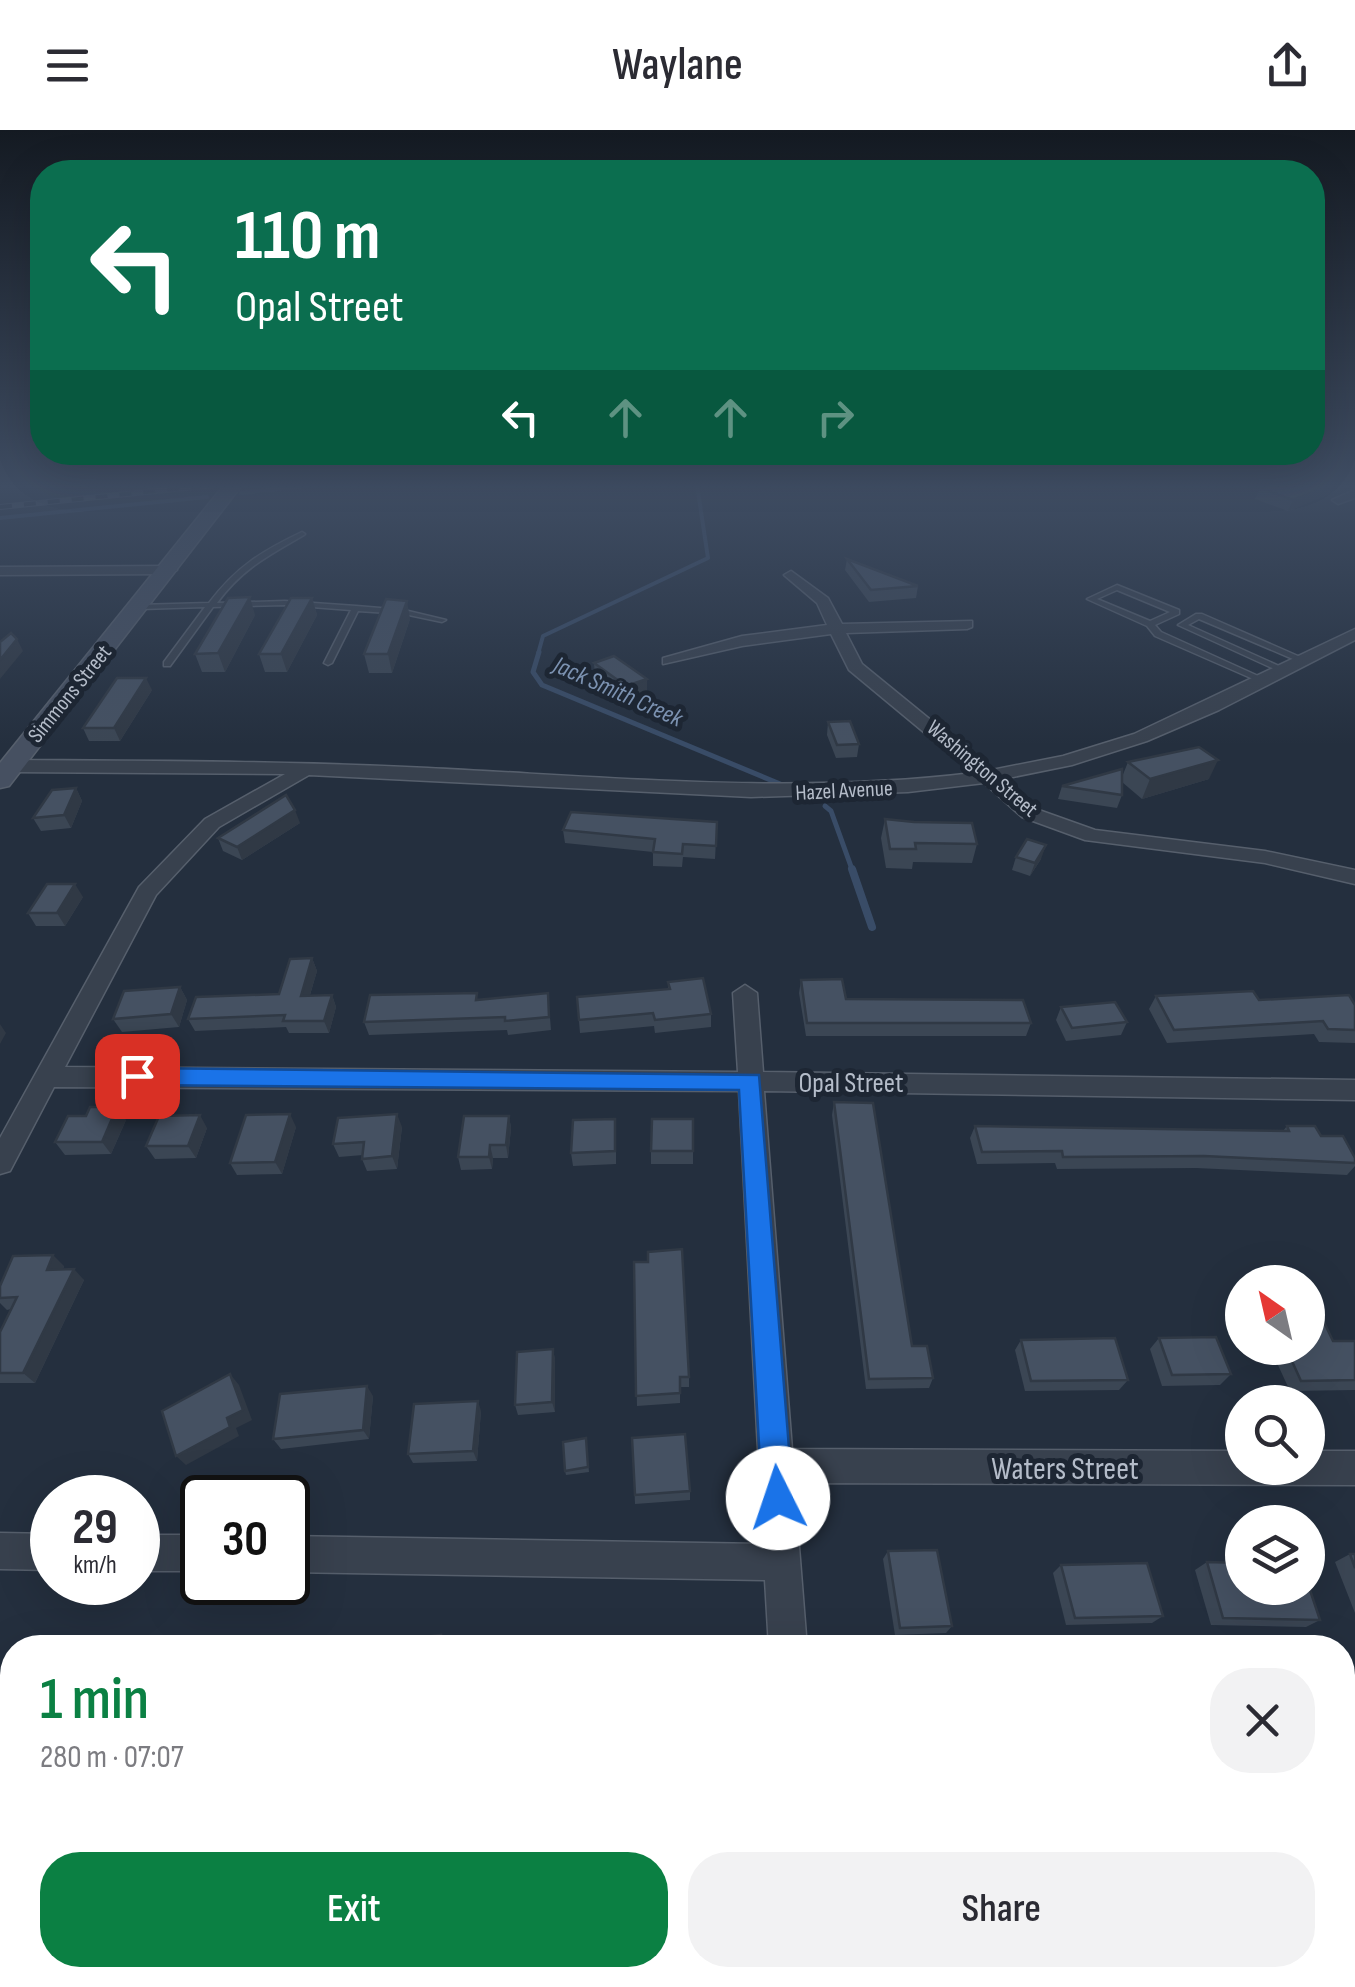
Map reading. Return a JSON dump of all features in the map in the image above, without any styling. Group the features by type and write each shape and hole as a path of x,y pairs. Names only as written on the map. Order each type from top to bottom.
{"street":[{"name":"Simmons Street","path":"5,772 169,572"},
{"name":"Washington Street","path":"792,575 823,601 854,667 1029,813 1068,830 1119,841 1265,857 1355,877"},
{"path":"669,661 738,638 837,628 967,624"},
{"name":"Hazel Avenue","path":"5,772 304,769 760,794 844,793 988,776 1121,744 1355,634"},
{"path":"0,1163 146,892 174,857 222,816 304,769"},
{"path":"745,992 787,1635"},
{"name":"Opal Street","path":"46,1078 1355,1090"},
{"name":"Waters Street","path":"775,1466 1355,1468"},
{"path":"0,1551 30,1552"},
{"path":"310,1554 783,1562"}],"lane":[{"path":"167,664 241,572"},
{"path":"1150,624 1176,612 1117,588 1092,599 1150,624 1158,634 1263,680"},
{"path":"141,607 213,604 356,608 442,620"},
{"path":"328,663 356,608"},
{"path":"1284,670 1182,625 1199,616 1303,660"}],"building":[{"path":"857,572 880,572 918,586 871,590"},
{"path":"250,597 218,653 195,654 228,598"},
{"path":"291,598 312,598 281,654 259,654"},
{"path":"386,599 407,601 388,654 364,654"},
{"path":"11,633 17,639 0,660 0,642"},
{"path":"614,656 647,679 626,686 594,663"},
{"path":"117,678 146,678 114,728 83,728"},
{"path":"850,721 859,744 837,745 828,722"},
{"path":"1199,747 1218,760 1150,779 1128,762"},
{"path":"1122,769 1122,795 1062,786"},
{"path":"76,788 64,815 33,818 52,790"},
{"path":"286,795 295,810 237,847 218,838"},
{"path":"571,812 717,822 716,846 683,844 682,854 653,852 655,839 563,830"},
{"path":"885,819 972,823 977,844 915,843 916,849 890,849"},
{"path":"1027,839 1046,845 1035,863 1016,857"},
{"path":"47,884 75,884 57,913 28,913"},
{"path":"312,958 301,996 332,995 324,1021 283,1021 285,1015 188,1019 196,997 279,994 290,959"},
{"path":"703,978 711,1014 655,1020 653,1013 579,1020 577,997 670,989 668,982"},
{"path":"842,979 846,999 1023,1000 1031,1023 807,1023 801,980"},
{"path":"180,987 171,1014 113,1019 124,991"},
{"path":"1253,991 1259,1000 1349,995 1355,1005 1355,1030 1328,1029 1323,1021 1174,1030 1156,996"},
{"path":"477,993 476,1000 548,993 549,1017 364,1022 370,995"},
{"path":"1115,1002 1127,1022 1072,1028 1061,1007"},
{"path":"834,1102 873,1103 912,1346 927,1346 933,1378 869,1379"},
{"path":"90,1107 117,1107 102,1142 55,1142 68,1116 86,1116"},
{"path":"290,1114 275,1162 230,1163 246,1115"},
{"path":"397,1114 392,1156 362,1159 364,1142 333,1144 338,1118"},
{"path":"200,1115 188,1146 146,1146 159,1116"},
{"path":"464,1116 509,1116 506,1145 490,1145 489,1157 458,1157"},
{"path":"615,1119 615,1151 571,1153 573,1120"},
{"path":"652,1119 693,1119 693,1151 651,1151"},
{"path":"975,1126 1289,1131 1287,1126 1315,1126 1321,1136 1343,1136 1355,1163 1204,1156 1063,1157 1062,1151 982,1152"},
{"path":"682,1249 689,1377 680,1377 680,1393 636,1396 634,1262 648,1262 648,1252"},
{"path":"53,1255 47,1270 74,1269 23,1373 0,1373 0,1332 17,1297 0,1298 0,1286 13,1256"},
{"path":"1325,1324 1333,1341 1355,1341 1355,1380 1301,1381 1294,1365 1325,1365"},
{"path":"1216,1337 1231,1374 1172,1375 1159,1338"},
{"path":"1115,1338 1128,1380 1031,1381 1021,1340"},
{"path":"553,1349 552,1402 515,1405 517,1352"},
{"path":"230,1374 243,1410 227,1418 230,1427 176,1456 162,1411"},
{"path":"367,1386 363,1430 273,1439 280,1394"},
{"path":"478,1401 473,1451 408,1454 414,1404"},
{"path":"685,1434 690,1491 635,1495 632,1438"},
{"path":"586,1438 588,1467 565,1471 563,1442"},
{"path":"937,1550 952,1626 900,1628 888,1551"},
{"path":"1207,1562 1225,1563 1225,1605 1315,1605 1320,1620 1223,1618"},
{"path":"1147,1563 1163,1616 1075,1618 1061,1565"}],"waterway":[{"name":"Jack Smith Creek","path":"538,654 543,636 679,572"},
{"name":"Jack Smith Creek","path":"539,652 533,672 542,685 785,786"},
{"name":"Jack Smith Creek","path":"825,806 831,811 853,872"},
{"name":"Jack Smith Creek","path":"852,869 872,927"}],"route":[{"path":"137,1076 750,1082 778,1498"}]}
